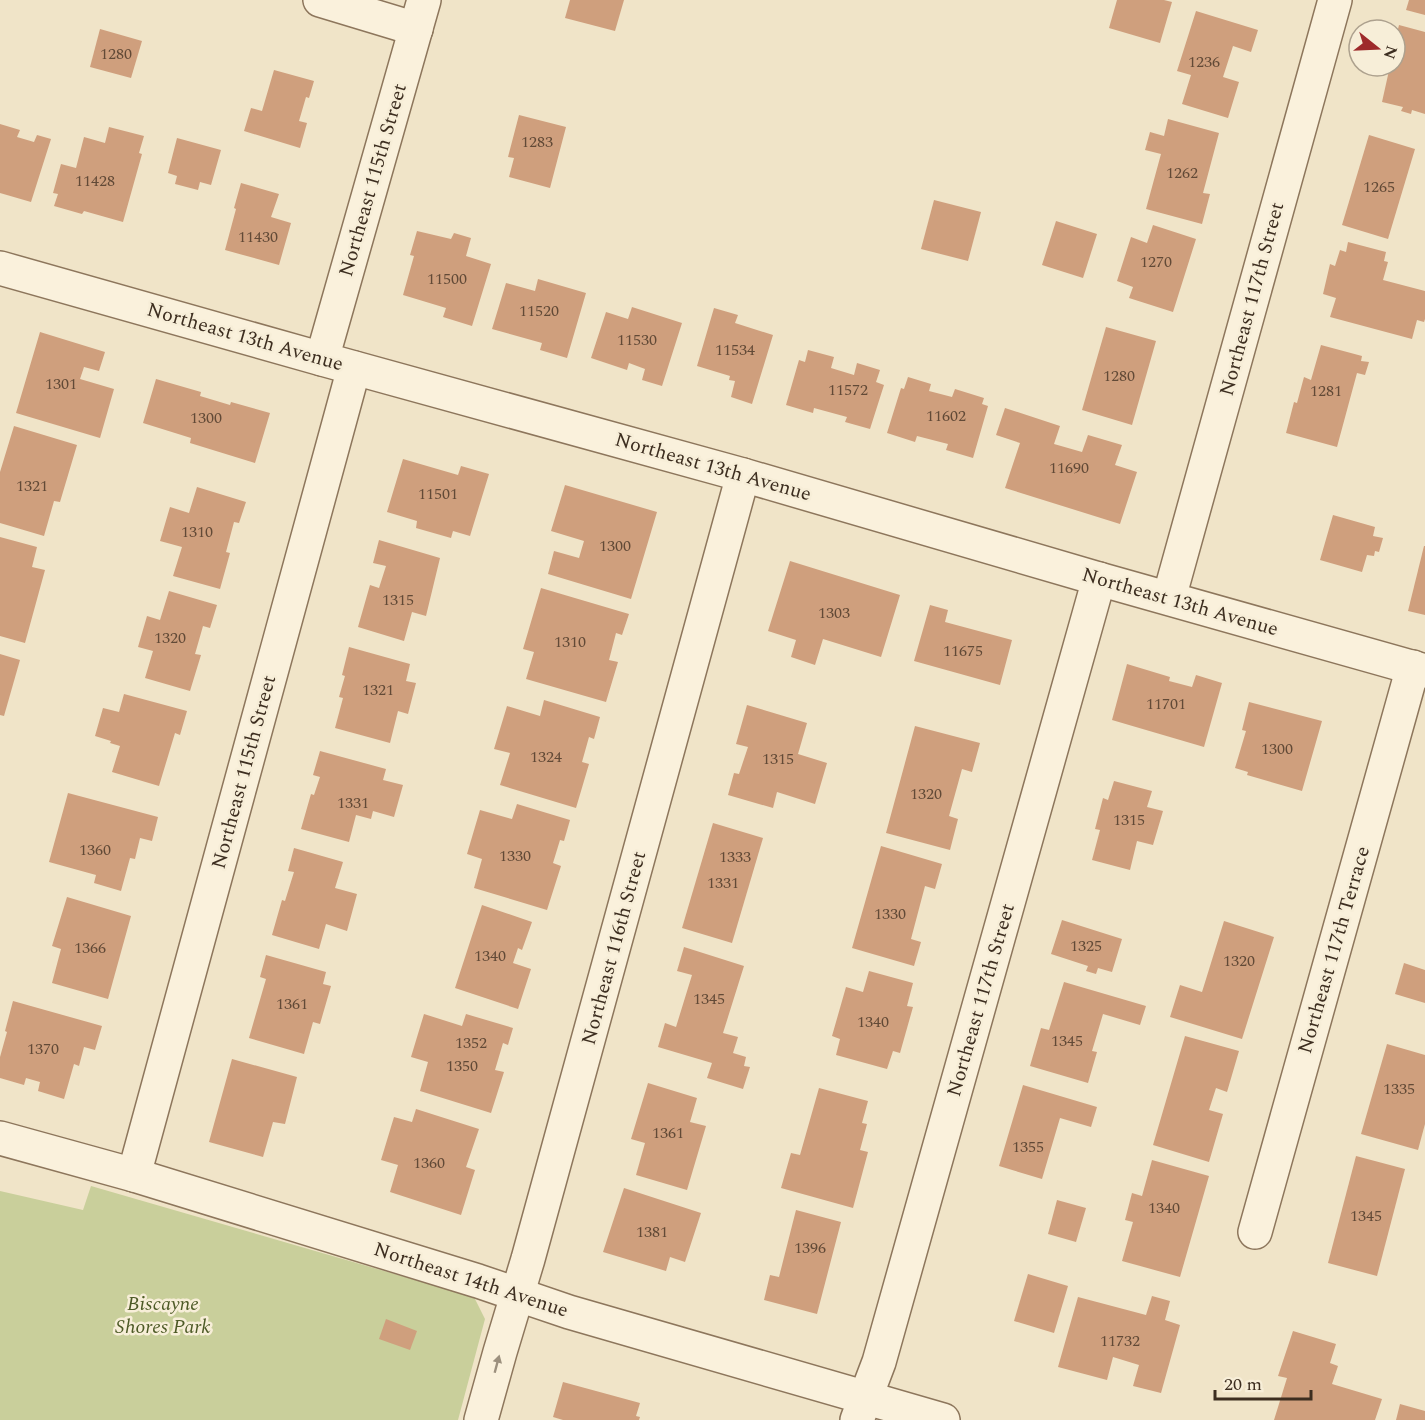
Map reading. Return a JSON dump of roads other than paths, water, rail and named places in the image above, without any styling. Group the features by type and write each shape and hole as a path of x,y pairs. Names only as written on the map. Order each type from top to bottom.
{"street":[{"path":"320,0 420,14"},
{"name":"Northeast 117th Street","path":"1170,598 1335,0"},
{"name":"Northeast 115th Street","path":"322,359 420,14"},
{"name":"Northeast 13th Avenue","path":"0,268 743,475 1419,669"},
{"name":"Northeast 115th Street","path":"134,1175 354,368"},
{"name":"Northeast 116th Street","path":"481,1420 518,1294 743,475"},
{"name":"Northeast 117th Street","path":"862,1409 885,1339 1100,579"},
{"name":"Northeast 117th Terrace","path":"1255,1232 1419,669"},
{"name":"Northeast 14th Avenue","path":"0,1138 134,1175 478,1281 862,1409 943,1420"}],"park label":[{"name":"Biscayne Shores Park","path":"163,1316"}]}
